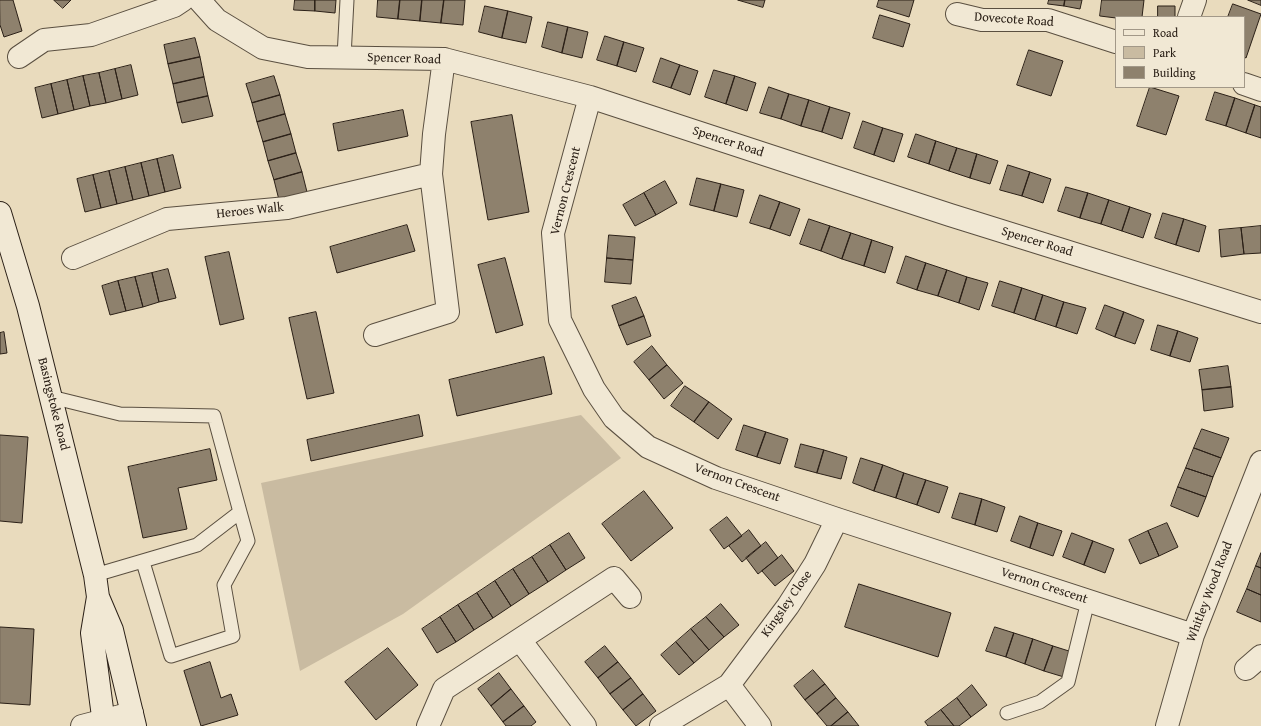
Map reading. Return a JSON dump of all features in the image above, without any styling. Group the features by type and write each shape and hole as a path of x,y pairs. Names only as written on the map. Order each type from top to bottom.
{"street":[{"path":"19,57 44,40 91,36 174,6 183,0"},
{"name":"Spencer Road","path":"199,0 217,20 263,48 308,57 444,59 590,97 950,215 1261,312"},
{"path":"1189,16 1194,0"},
{"name":"Dovecote Road","path":"957,14 982,20 1048,20 1115,42"},
{"path":"375,335 448,312 431,174 434,134 444,59"},
{"path":"1245,84 1261,90"},
{"name":"Vernon Crescent","path":"590,97 553,233 560,320 594,389 614,418 648,447 716,478 1193,635"},
{"name":"Heroes Walk","path":"73,258 167,219 286,208 431,174"},
{"name":"Basingstoke Road","path":"0,213 28,306 95,575 98,597 112,630 133,720"},
{"name":"Whitley Wood Road","path":"1168,726 1193,635 1261,462"},
{"name":"Kingsley Close","path":"661,726 729,685 788,606 811,570 838,519"},
{"path":"428,726 444,690 614,578 630,597"},
{"name":"Basingstoke Road","path":"98,597 92,633 104,723"},
{"path":"520,640 585,726"},
{"path":"729,685 760,726"},
{"path":"82,726 133,720"}],"lane":[{"path":"344,57 347,0"},
{"path":"51,397 120,414 214,416 248,541 224,585 234,636 171,656 143,562"},
{"path":"95,575 197,545 240,512"},
{"path":"1007,713 1040,702 1068,682 1088,601"}],"green space":[{"path":"581,415 621,458 403,614 300,671 261,483"}],"building":[{"path":"0,0 13,0 22,31 4,37 0,25"},
{"path":"54,0 71,0 63,8"},
{"path":"295,0 315,0 315,11 294,10"},
{"path":"315,0 336,0 335,13 315,11"},
{"path":"378,0 400,0 398,19 377,17"},
{"path":"400,0 422,0 420,21 398,19"},
{"path":"422,0 444,0 441,23 420,21"},
{"path":"444,0 465,0 463,25 441,23"},
{"path":"738,0 765,0 763,7"},
{"path":"879,0 914,0 909,17 877,7"},
{"path":"1049,0 1065,0 1064,6 1048,4"},
{"path":"1065,0 1082,0 1080,9 1064,6"},
{"path":"1102,0 1144,0 1142,16 1115,16 1115,18 1100,16"},
{"path":"1248,0 1261,0 1261,5"},
{"path":"1233,4 1261,14 1246,58 1245,16 1228,16"},
{"path":"485,6 508,11 502,38 479,32"},
{"path":"1158,6 1175,6 1175,16 1158,16"},
{"path":"508,11 532,17 526,43 502,38"},
{"path":"880,15 910,24 903,47 873,38"},
{"path":"548,22 568,27 562,53 542,47"},
{"path":"568,27 588,32 582,58 562,53"},
{"path":"605,36 624,42 617,66 597,60"},
{"path":"195,38 200,57 168,64 164,45"},
{"path":"624,42 644,48 636,72 617,66"},
{"path":"1029,50 1063,61 1051,96 1017,85"},
{"path":"200,57 204,77 173,84 168,64"},
{"path":"661,58 680,65 671,88 653,82"},
{"path":"131,65 138,95 122,99 115,69"},
{"path":"680,65 698,71 690,95 671,88"},
{"path":"115,69 122,99 106,103 99,73"},
{"path":"714,70 735,76 726,104 705,97"},
{"path":"99,73 106,103 90,106 83,76"},
{"path":"83,76 90,106 74,110 67,80"},
{"path":"274,76 280,95 252,103 246,84"},
{"path":"735,76 756,83 747,111 726,104"},
{"path":"204,77 208,96 177,103 173,84"},
{"path":"67,80 74,110 58,114 51,84"},
{"path":"51,84 58,114 42,118 35,88"},
{"path":"769,87 789,94 781,119 760,113"},
{"path":"1150,88 1179,96 1166,135 1137,126"},
{"path":"1215,92 1235,98 1226,126 1206,120"},
{"path":"789,94 809,100 801,126 781,119"},
{"path":"280,95 285,114 257,122 252,103"},
{"path":"208,96 213,116 182,123 177,103"},
{"path":"1235,98 1255,105 1246,133 1226,126"},
{"path":"809,100 830,107 822,132 801,126"},
{"path":"1255,105 1261,107 1261,138 1246,133"},
{"path":"830,107 850,113 842,139 822,132"},
{"path":"403,110 408,136 338,151 333,124"},
{"path":"285,114 291,134 263,142 257,122"},
{"path":"512,115 529,212 488,220 471,122"},
{"path":"863,121 883,128 874,155 854,148"},
{"path":"883,128 903,134 894,162 874,155"},
{"path":"291,134 296,153 268,161 263,142"},
{"path":"916,134 936,141 929,164 908,157"},
{"path":"936,141 957,148 949,171 929,164"},
{"path":"957,148 977,154 970,178 949,171"},
{"path":"296,153 302,172 274,180 268,161"},
{"path":"977,154 998,161 990,184 970,178"},
{"path":"173,155 181,188 165,192 157,159"},
{"path":"157,159 165,192 149,196 141,163"},
{"path":"141,163 149,196 133,200 125,167"},
{"path":"1008,165 1030,172 1022,196 1000,190"},
{"path":"125,167 133,200 117,204 109,171"},
{"path":"109,171 117,204 101,208 93,175"},
{"path":"302,172 307,192 279,200 274,180"},
{"path":"1030,172 1051,179 1043,203 1022,196"},
{"path":"93,175 101,208 85,212 77,179"},
{"path":"697,178 721,184 714,211 690,205"},
{"path":"665,181 677,203 656,215 644,193"},
{"path":"721,184 744,190 737,217 714,211"},
{"path":"1066,187 1088,193 1080,218 1058,211"},
{"path":"644,193 656,215 635,226 623,205"},
{"path":"1088,193 1109,200 1101,224 1080,218"},
{"path":"760,195 780,202 770,229 750,223"},
{"path":"1109,200 1130,207 1122,231 1101,224"},
{"path":"780,202 800,209 790,236 770,229"},
{"path":"1130,207 1151,214 1143,238 1122,231"},
{"path":"1163,213 1184,219 1176,245 1155,238"},
{"path":"809,219 830,226 821,251 800,244"},
{"path":"1184,219 1206,226 1199,252 1176,245"},
{"path":"407,225 415,251 337,273 330,247"},
{"path":"830,226 851,233 842,259 821,251"},
{"path":"1261,226 1261,253 1244,254 1241,228"},
{"path":"1241,228 1244,254 1221,257 1219,230"},
{"path":"851,233 872,240 864,266 842,259"},
{"path":"609,235 635,237 633,260 607,258"},
{"path":"872,240 893,247 885,273 864,266"},
{"path":"229,252 244,319 220,325 205,257"},
{"path":"906,256 926,263 917,290 897,283"},
{"path":"505,258 523,325 496,333 478,265"},
{"path":"607,258 633,260 631,284 605,282"},
{"path":"926,263 947,270 938,296 917,290"},
{"path":"168,269 176,298 159,302 152,273"},
{"path":"947,270 967,277 959,303 938,296"},
{"path":"152,273 159,302 143,307 135,277"},
{"path":"135,277 143,307 126,311 118,281"},
{"path":"967,277 988,283 979,310 959,303"},
{"path":"118,281 126,311 110,315 102,286"},
{"path":"1000,281 1022,288 1014,313 992,306"},
{"path":"1022,288 1043,295 1035,320 1014,313"},
{"path":"1043,295 1064,302 1056,327 1035,320"},
{"path":"636,297 644,316 619,326 612,306"},
{"path":"1064,302 1086,308 1077,334 1056,327"},
{"path":"1105,305 1124,312 1115,337 1096,329"},
{"path":"316,312 334,393 307,399 289,318"},
{"path":"1124,312 1144,320 1135,344 1115,337"},
{"path":"644,316 651,336 627,345 619,326"},
{"path":"1158,325 1178,331 1170,356 1151,350"},
{"path":"1178,331 1198,338 1190,362 1170,356"},
{"path":"4,332 7,353 0,354 0,333"},
{"path":"652,346 667,365 649,380 634,362"},
{"path":"544,357 552,394 457,416 449,380"},
{"path":"667,365 683,383 664,399 649,380"},
{"path":"1228,366 1231,387 1202,390 1199,370"},
{"path":"685,386 709,402 694,422 671,406"},
{"path":"1231,387 1233,407 1204,411 1202,390"},
{"path":"709,402 732,419 718,439 694,422"},
{"path":"419,415 423,436 311,461 307,440"},
{"path":"744,425 766,432 757,457 736,450"},
{"path":"1202,429 1229,438 1221,458 1194,448"},
{"path":"766,432 788,439 780,464 757,457"},
{"path":"0,435 28,437 22,523 0,521"},
{"path":"801,444 824,450 817,473 795,467"},
{"path":"1194,448 1221,458 1213,477 1186,468"},
{"path":"210,449 217,480 178,488 187,529 143,538 128,467"},
{"path":"824,450 847,457 841,479 817,473"},
{"path":"861,458 883,465 874,491 853,483"},
{"path":"883,465 904,473 896,498 874,491"},
{"path":"1186,468 1213,477 1206,497 1178,487"},
{"path":"904,473 926,480 917,505 896,498"},
{"path":"926,480 948,487 939,513 917,505"},
{"path":"1178,487 1206,497 1198,517 1171,506"},
{"path":"644,491 673,528 631,561 602,524"},
{"path":"960,493 982,499 975,525 952,518"},
{"path":"982,499 1005,507 997,532 975,525"},
{"path":"1020,516 1038,523 1030,548 1011,541"},
{"path":"727,517 742,536 724,549 710,530"},
{"path":"1038,523 1062,531 1053,556 1030,548"},
{"path":"1167,523 1178,547 1159,556 1148,531"},
{"path":"749,530 761,546 742,562 729,546"},
{"path":"1148,531 1159,556 1140,564 1129,540"},
{"path":"569,533 585,558 566,570 550,545"},
{"path":"1072,533 1093,541 1084,565 1063,557"},
{"path":"1093,541 1114,549 1105,573 1084,565"},
{"path":"766,542 778,558 758,574 746,558"},
{"path":"550,545 566,570 548,582 532,557"},
{"path":"1261,553 1261,568 1256,566"},
{"path":"782,555 794,571 775,586 762,571"},
{"path":"532,557 548,582 529,594 513,569"},
{"path":"1256,566 1261,568 1261,595 1247,589"},
{"path":"513,569 529,594 511,606 495,581"},
{"path":"495,581 511,606 493,618 477,593"},
{"path":"859,584 951,613 938,657 845,627"},
{"path":"1247,589 1261,595 1261,622 1237,612"},
{"path":"477,593 493,618 474,630 458,605"},
{"path":"721,604 739,625 724,637 706,617"},
{"path":"458,605 474,630 456,642 440,617"},
{"path":"440,617 456,642 437,653 422,629"},
{"path":"706,617 724,637 709,650 691,629"},
{"path":"0,627 34,629 30,705 0,703"},
{"path":"995,627 1014,633 1006,657 986,651"},
{"path":"691,629 709,650 694,663 676,642"},
{"path":"1014,633 1033,639 1025,664 1006,657"},
{"path":"1033,639 1053,646 1044,671 1025,664"},
{"path":"676,642 694,663 679,675 661,655"},
{"path":"605,646 618,662 598,678 585,662"},
{"path":"1053,646 1072,652 1064,677 1044,671"},
{"path":"388,648 418,685 376,720 345,682"},
{"path":"210,662 221,698 231,694 238,715 201,726 184,671"},
{"path":"618,662 631,678 610,694 598,678"},
{"path":"813,670 825,684 805,700 794,686"},
{"path":"499,673 511,689 491,706 478,689"},
{"path":"631,678 643,694 623,710 610,694"},
{"path":"825,684 836,698 817,714 805,700"},
{"path":"972,685 987,705 971,717 957,698"},
{"path":"511,689 524,706 503,722 491,706"},
{"path":"643,694 656,711 636,726 623,710"},
{"path":"836,698 848,712 831,726 827,726 817,714"},
{"path":"957,698 971,717 959,726 954,726 941,710"},
{"path":"524,706 536,722 531,726 506,726 503,722"},
{"path":"941,710 954,726 928,726 925,722"},
{"path":"848,712 859,726 831,726"}]}
